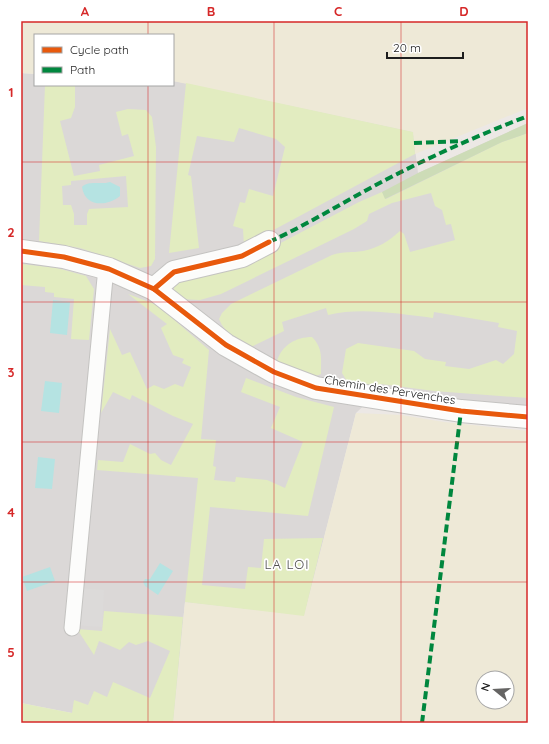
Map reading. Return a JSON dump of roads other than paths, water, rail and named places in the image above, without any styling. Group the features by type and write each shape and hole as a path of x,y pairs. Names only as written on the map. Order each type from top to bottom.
{"street":[{"path":"154,289 174,272 242,256 269,242"},
{"name":"Chemin des Pervenches","path":"21,251 64,257 109,269 154,289 236,352 274,372 316,388 461,411 528,417"}],"lane":[{"path":"72,628 98,340 105,278 109,269"}],"water":[{"path":"110,182 120,187 120,196 114,200 103,203 92,202 84,194 82,187 85,185 91,183"},
{"path":"53,300 70,302 67,335 50,333"},
{"path":"45,381 62,383 59,413 41,411"},
{"path":"38,457 55,459 52,489 35,488"},
{"path":"160,563 173,571 158,595 145,586 143,582 145,579 150,579"},
{"path":"50,567 55,581 27,591 22,577"}],"district":[{"name":"LA LOI","path":"287,564"}]}
